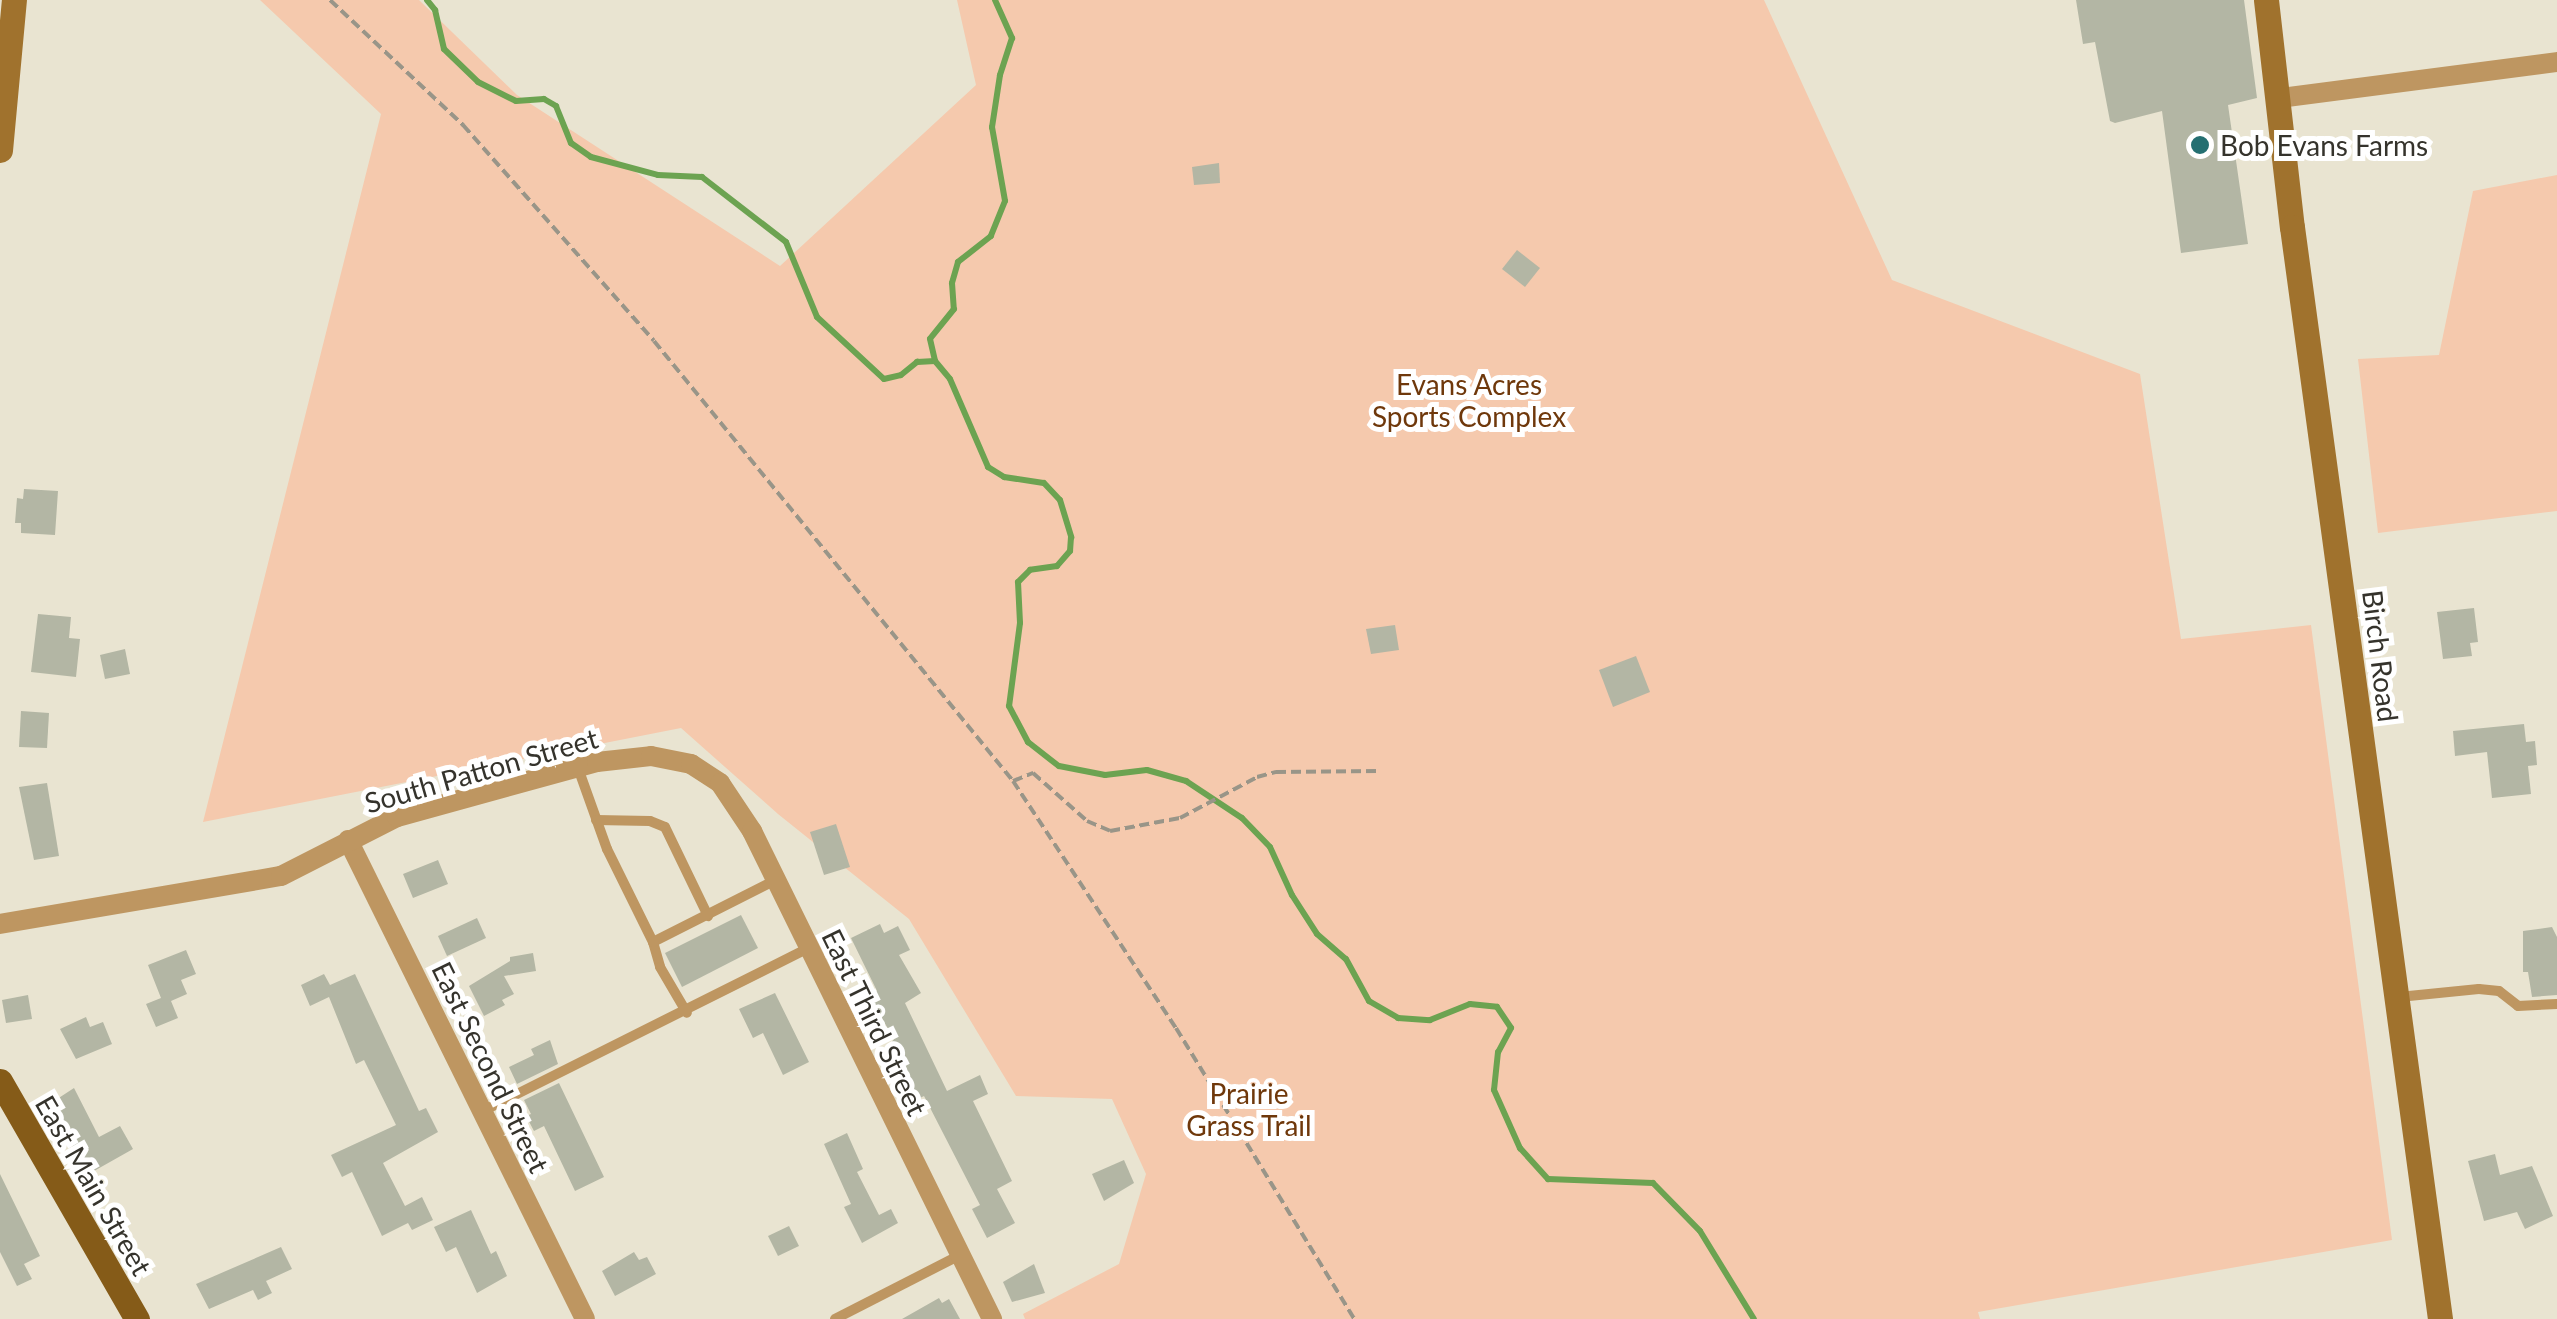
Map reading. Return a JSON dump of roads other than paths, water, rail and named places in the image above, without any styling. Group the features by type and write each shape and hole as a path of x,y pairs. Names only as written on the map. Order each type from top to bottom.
{"main road":[{"name":"East Main Street","path":"0,1081 137,1319"}],"street":[{"path":"0,150 4,60 14,0"},
{"name":"Birch Road","path":"2266,0 2292,227 2440,1319"},
{"path":"2280,98 2557,62"},
{"name":"South Patton Street","path":"0,924 281,876 396,817 577,767 651,756 691,764"},
{"name":"East Third Street","path":"691,764 720,783 752,831 992,1319"},
{"name":"East Second Street","path":"348,840 585,1319"}],"lane":[{"path":"577,767 660,968 686,1013"},
{"path":"596,820 650,821 664,826 708,916"},
{"path":"652,942 776,880"},
{"path":"482,1111 686,1013 808,948"},
{"path":"2395,997 2479,990 2499,991 2518,1006 2557,1004"},
{"path":"835,1319 960,1255"}],"waterway":[{"path":"427,0 435,10 444,49 478,82 516,101 544,99 556,106 571,143 591,157 658,175 702,177 786,242 817,317 884,379 901,375 917,362 935,361"},
{"path":"995,0 1012,38 1000,75 992,127 1005,201 991,236 958,262 952,283 954,309 930,339 935,361 950,379 988,467 1004,477 1044,483 1060,500 1071,537 1070,551 1057,566 1030,570 1018,582 1020,623 1009,706 1028,742 1059,766 1105,775 1147,770 1186,781 1242,818 1270,847 1292,895 1317,934 1346,959 1369,1001 1398,1018 1430,1020 1470,1004 1497,1007 1511,1028 1498,1052 1494,1090 1520,1148 1548,1179 1653,1183 1700,1231 1754,1319"}],"place":[{"name":"Bob Evans Farms","path":"2200,145"}],"park label":[{"name":"Evans Acres Sports Complex","path":"1469,400"},
{"name":"Prairie Grass Trail","path":"1249,1109"}]}
